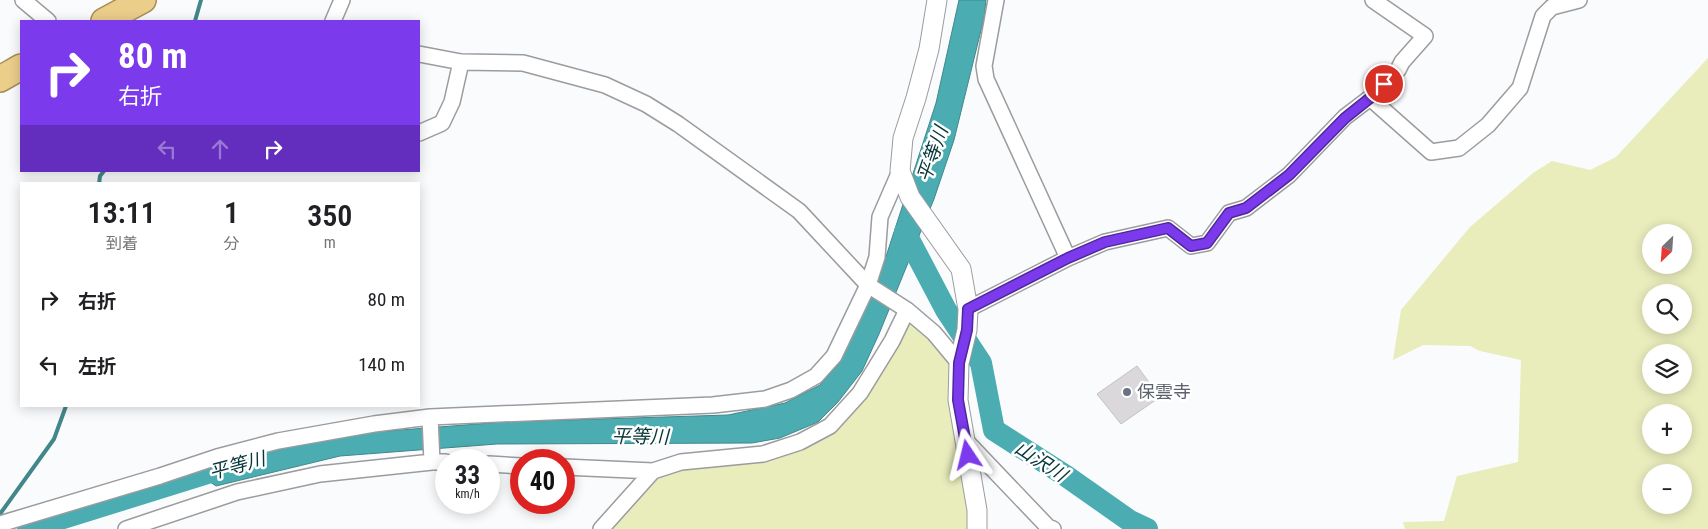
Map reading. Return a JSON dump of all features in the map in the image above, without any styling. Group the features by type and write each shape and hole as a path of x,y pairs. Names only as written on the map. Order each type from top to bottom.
{"highway":[{"path":"106,20 143,0"},
{"path":"0,79 20,68"}],"street":[{"path":"23,0 47,20"},
{"path":"333,20 342,0"},
{"path":"0,524 160,476 216,457 278,441 374,424 430,417 713,405 765,399 791,390 816,376 834,356 868,284 877,256 880,217 900,171 903,138 929,49 937,0"},
{"path":"996,0 984,66 986,79 1068,258"},
{"path":"968,309 1068,258 1105,242 1168,228 1191,246 1207,243 1229,213 1246,208 1289,175 1345,118 1370,98 1398,70 1402,62 1425,36 1373,0"},
{"path":"1370,98 1431,152 1459,148 1488,125 1520,88 1542,16 1552,7 1580,0"},
{"path":"420,54 460,62 523,63 605,85 646,104 686,129 799,212 868,284 907,310 960,359"},
{"path":"420,133 442,123 452,102 460,62"},
{"path":"900,171 910,197 961,269 968,309 967,330 960,359 958,400 977,510 977,529"},
{"path":"575,467 653,471 682,462 763,454 800,442 830,426 860,393 892,341 907,310"},
{"path":"430,417 436,449"},
{"path":"966,441 1048,527 1053,529"},
{"path":"126,529 238,492 320,474 435,462"},
{"path":"601,529 653,471"}],"green space":[{"path":"1708,58 1708,529 1405,529 1403,522 1444,521 1457,476 1518,462 1521,360 1480,351 1470,346 1423,345 1393,360 1401,310 1470,227 1533,173 1552,161 1590,170 1616,157"},
{"path":"907,310 959,363 977,529 601,529 653,471 763,454 830,426"}],"water":[{"path":"959,0 986,0 984,18 954,140 934,199 862,371 838,402 818,422 780,438 752,443 497,444 340,456 216,486 190,468 337,435 503,422 728,415 785,403 820,385 839,363 880,275 936,103"}],"building":[{"path":"1137,366 1160,397 1121,424 1097,394"}],"waterway":[{"path":"195,20 201,0"},
{"path":"99,182 100,176 103,172"},
{"name":"山沢川","path":"905,232 946,310 981,363 994,430 1066,476 1130,521 1147,529"},
{"path":"0,514 54,439 66,407"},
{"name":"平等川","path":"28,529 230,466"}],"place":[{"name":"保雲寺","path":"1127,392"}],"route":[{"path":"968,455 958,400 959,363 967,330 968,309 1068,258 1105,242 1168,228 1191,246 1207,243 1229,213 1246,208 1289,175 1345,118 1384,84"}]}
